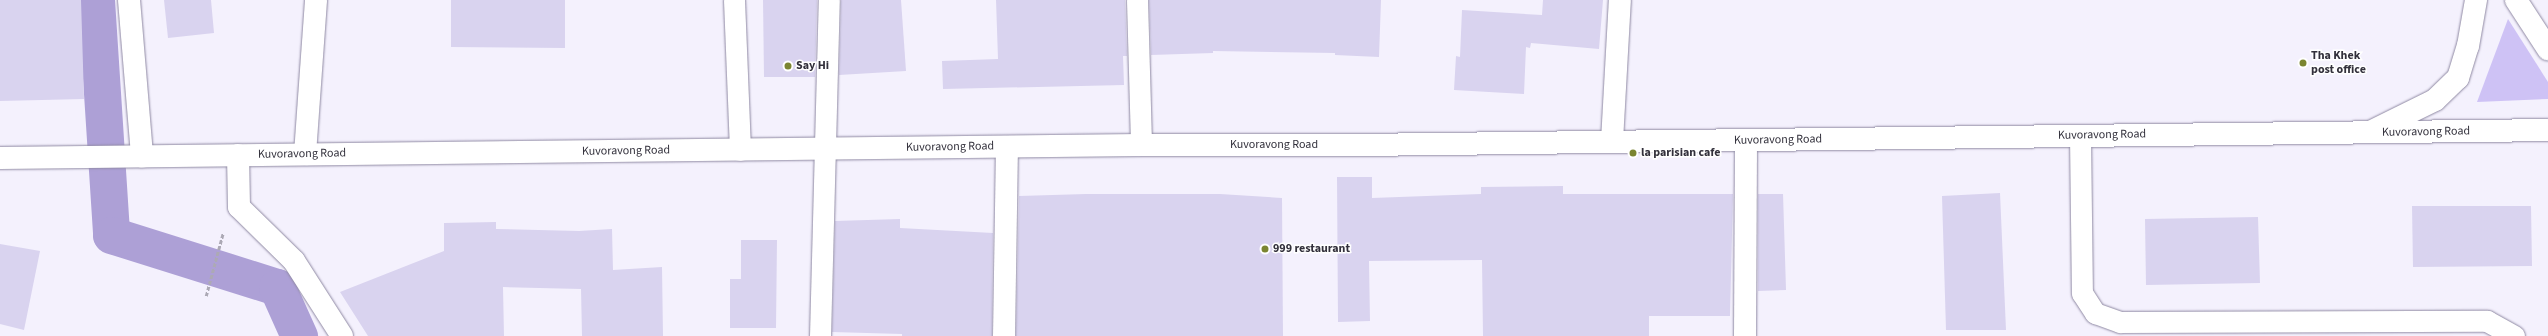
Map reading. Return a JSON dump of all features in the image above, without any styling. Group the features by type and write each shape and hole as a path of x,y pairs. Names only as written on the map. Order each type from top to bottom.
{"street":[{"path":"129,0 136,156"},
{"path":"305,154 316,0"},
{"path":"1612,141 1620,0"},
{"path":"2369,133 2435,100 2458,78 2468,46 2476,0"},
{"path":"2516,0 2548,49"},
{"name":"Kuvoravong Road","path":"0,158 1141,145 1359,145 1612,141 1746,141 2080,135 2548,130"},
{"path":"1745,336 1746,141"},
{"path":"1004,336 1007,147"},
{"path":"238,155 239,207 294,261 342,336"}],"lane":[{"path":"734,0 740,150"},
{"path":"820,336 829,0"},
{"path":"1137,0 1141,145"},
{"path":"2080,135 2082,293 2095,313 2120,322 2487,321 2514,336"}],"path":[{"path":"206,296 219,250"}],"shaded area":[{"path":"2508,19 2548,82 2548,99 2477,102"}],"building":[{"path":"0,0 81,0 84,99 0,101"},
{"path":"164,0 211,0 214,33 168,38"},
{"path":"451,0 565,0 565,48 451,47"},
{"path":"763,0 817,0 815,77 764,77"},
{"path":"841,0 901,0 906,71 839,75"},
{"path":"996,0 1125,0 1127,56 1123,56 1124,85 943,89 942,61 998,59"},
{"path":"1149,0 1381,0 1379,57 1335,55 1335,53 1213,51 1213,53 1151,55"},
{"path":"1543,0 1603,0 1599,49 1531,43 1530,48 1526,47 1524,94 1454,90 1456,56 1460,57 1462,10 1542,15"},
{"path":"1337,177 1372,177 1372,198 1481,194 1481,187 1563,186 1563,194 1733,194 1730,316 1649,316 1649,336 1483,336 1482,260 1369,261 1370,321 1338,322"},
{"path":"2000,193 2006,330 1946,330 1942,196"},
{"path":"1086,194 1220,194 1282,198 1283,336 1016,336 1019,196"},
{"path":"1758,194 1783,194 1786,290 1758,291"},
{"path":"2412,206 2531,206 2532,266 2413,267"},
{"path":"2258,217 2260,283 2146,285 2145,219"},
{"path":"900,219 900,228 993,233 992,336 902,336 902,334 832,332 835,221"},
{"path":"496,222 496,229 579,231 612,229 613,270 662,267 663,336 582,336 581,289 503,287 504,336 368,336 340,292 444,251 444,223"},
{"path":"741,240 777,240 776,328 730,328 730,279 741,279"},
{"path":"0,244 40,251 24,330 0,324"}],"waterway":[{"path":"96,0 111,235 277,287 299,336"}],"place":[{"name":"Tha Khek post office","path":"2303,63"},
{"name":"Say Hi","path":"788,66"},
{"name":"la parisian cafe","path":"1633,153"},
{"name":"999 restaurant","path":"1265,249"}]}
